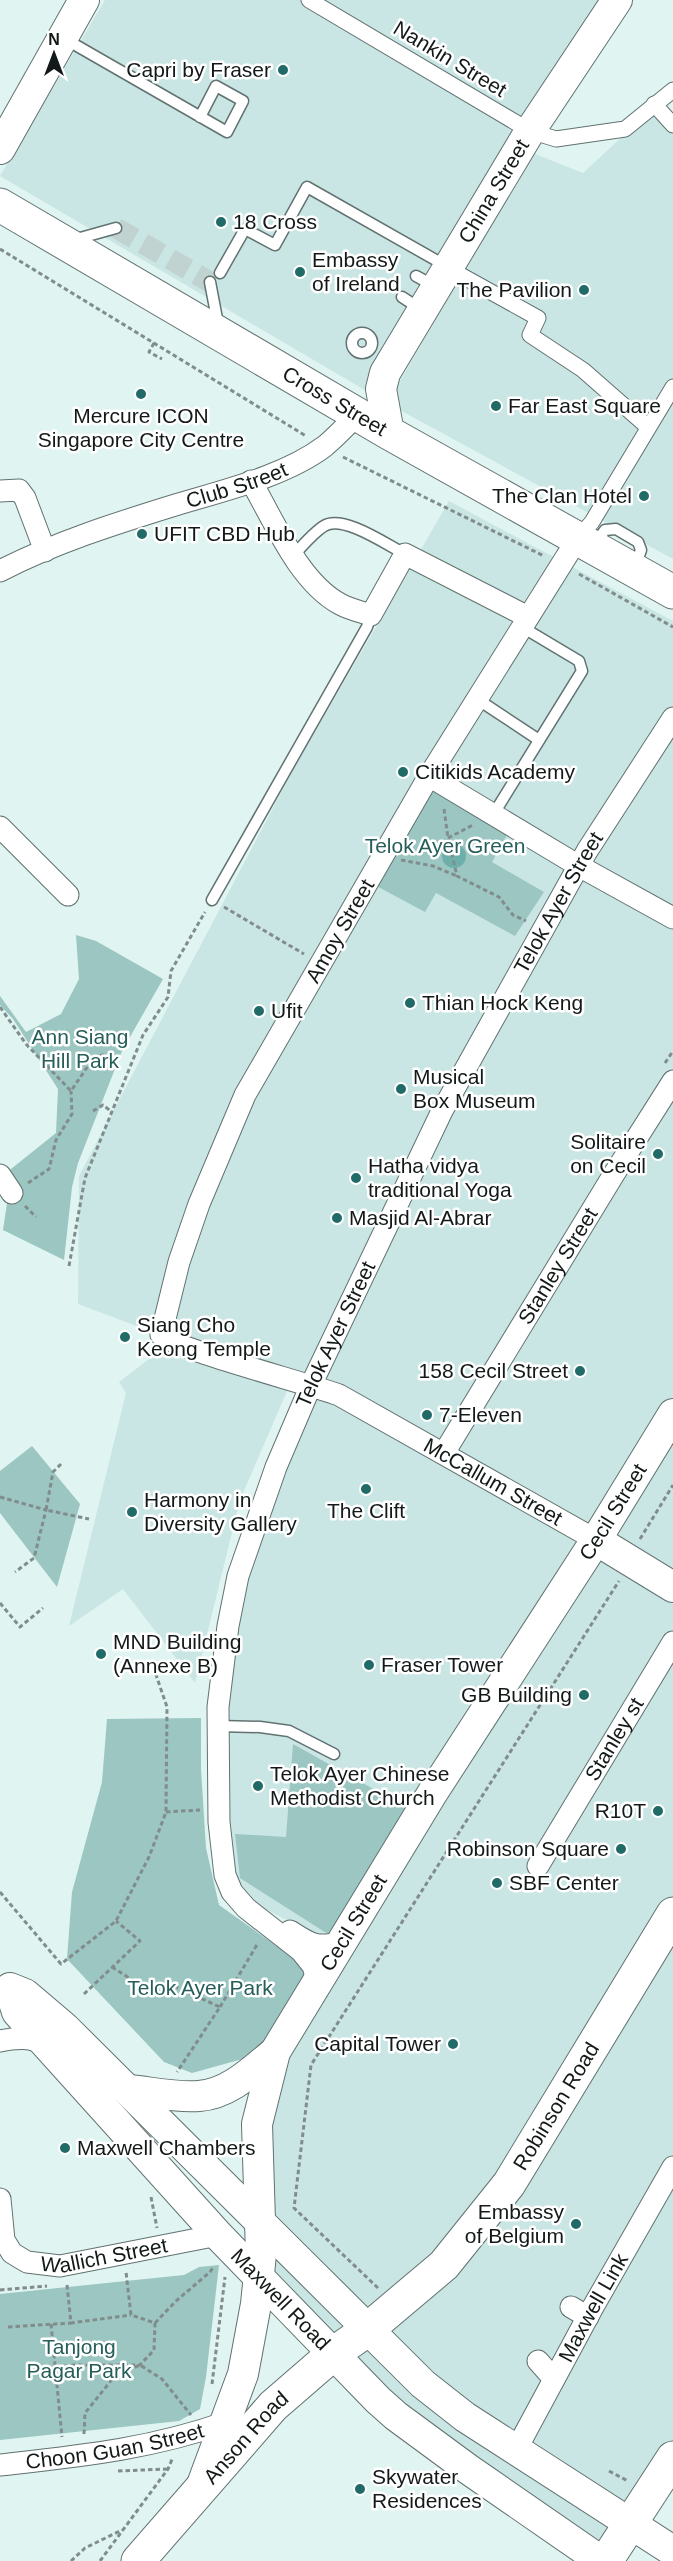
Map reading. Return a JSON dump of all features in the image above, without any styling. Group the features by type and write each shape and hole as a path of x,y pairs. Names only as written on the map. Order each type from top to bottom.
{"main road":[{"path":"0,149 84,0"},
{"name":"China Street","path":"535,133 617,0"},
{"name":"China Street","path":"387,356 430,285 535,133 633,0"},
{"name":"Cross Street","path":"0,205 358,414 577,550 634,570 673,592"},
{"name":"China Street","path":"387,356 430,285"},
{"path":"387,356 389,433"},
{"name":"Cecil Street","path":"200,2490 243,2374 259,2277 257,2124 275,2052 445,1773 596,1540 673,1414"},
{"name":"McCallum Street","path":"596,1540 673,1587"},
{"name":"Robinson Road","path":"368,2330 444,2265 509,2184 673,1914"},
{"name":"Maxwell Road","path":"10,2000 218,2246 259,2277 396,2416 601,2561"},
{"name":"Maxwell Road","path":"10,2000 65,2028 423,2384 465,2417 673,2550"},
{"path":"129,2090 201,2096 235,2083 275,2052"},
{"name":"Anson Road","path":"138,2561 273,2406 333,2354 368,2330"},
{"path":"606,2561 673,2458"}],"street":[{"name":"Nankin Street","path":"309,0 535,133"},
{"path":"535,133 556,139 625,129 673,90"},
{"path":"654,104 673,125"},
{"path":"430,285 538,318 530,335 583,370 648,427"},
{"path":"577,550 673,387"},
{"name":"Club Street","path":"0,571 45,551 163,509 251,481 301,461 323,447 358,414"},
{"path":"251,481 294,555 315,585 340,605 371,615 405,554 525,622"},
{"path":"9,491 25,498 45,551"},
{"name":"Amoy Street","path":"303,1383 164,1340 161,1330 199,1204 245,1095 429,776 525,622 577,550"},
{"name":"Telok Ayer Street","path":"317,1980 313,1966 301,1951 246,1908 232,1892 225,1875 219,1809 218,1726 224,1662 238,1576 276,1467 297,1416 303,1383 442,1111 579,866 673,718"},
{"path":"429,776 579,866 673,918"},
{"path":"0,827 68,895"},
{"name":"Stanley Street","path":"444,1453 614,1174 667,1075"},
{"path":"0,1175 12,1193"},
{"name":"McCallum Street","path":"303,1383 346,1399 596,1540"},
{"name":"Stanley st","path":"538,1866 673,1642"},
{"path":"232,1892 308,1943 324,1947 341,1942"},
{"path":"0,2041 35,2039 50,2047"},
{"name":"Maxwell Link","path":"516,2450 589,2311 673,2167"},
{"name":"Wallich Street","path":"0,2199 4,2240 12,2253 27,2262 60,2266 218,2246"},
{"path":"538,2361 554,2379"},
{"name":"Choon Guan Street","path":"0,2465 106,2453 181,2438 227,2422"}],"lane":[{"path":"62,37 200,117 227,132 243,101 216,86 200,117"},
{"path":"220,273 245,229 275,245 308,187 430,285"},
{"path":"65,242 116,228"},
{"path":"210,282 220,333"},
{"path":"294,555 326,525 337,523 348,525 405,554"},
{"path":"212,900 368,627 371,615"},
{"path":"493,815 577,680 582,666 579,661 525,622"},
{"path":"477,699 539,740"},
{"path":"218,1726 260,1727 289,1731 334,1754"}],"path":[{"path":"154,343 149,352 162,359"},
{"path":"323,447 577,550 673,627"},
{"path":"429,776 444,810 449,845 457,868 457,876"},
{"path":"448,838 493,815"},
{"path":"384,855 433,866 457,876 499,897 513,915 544,929"},
{"path":"69,1266 86,1178 143,1035 168,997 171,971 212,900 321,964"},
{"path":"0,1007 26,1044 71,1090"},
{"path":"667,1075 673,1051"},
{"path":"12,1193 49,1169 56,1140 72,1114 71,1090 94,1057 103,1055 107,1060 105,1073"},
{"path":"93,1111 103,1105 112,1112"},
{"path":"15,1572 34,1558 53,1472 61,1464"},
{"path":"639,1541 673,1485"},
{"path":"0,1497 88,1519"},
{"path":"384,2293 294,2208 312,2065 624,1575"},
{"path":"0,1603 20,1627 43,1608"},
{"path":"0,1892 61,1964 116,1921 148,1857 166,1812 167,1707 154,1669"},
{"path":"166,1812 219,1809"},
{"path":"84,1994 140,1941 116,1921"},
{"path":"177,2073 264,1934"},
{"path":"112,1967 141,1985 174,1986 220,2007"},
{"path":"84,2434 86,2413 114,2377 140,2365 154,2350 155,2323 210,2272 218,2246"},
{"path":"211,2392 226,2269"},
{"path":"126,2272 131,2315"},
{"path":"67,2283 71,2323"},
{"path":"8,2327 71,2323 131,2315 155,2323"},
{"path":"51,2324 53,2367 62,2437"},
{"path":"26,2371 74,2365 140,2365 162,2379 196,2421"},
{"path":"100,2561 168,2469 181,2438"},
{"path":"71,2561 85,2548 123,2529"}],"shaded area":[{"path":"105,0 603,0 368,392 0,176"},
{"name":"Far East Square","path":"651,110 673,134 673,559 387,403 533,153 583,173"},
{"path":"449,501 673,621 673,2458 606,2561 468,2469 259,2277 257,2124 333,1944 232,1892 225,1875 228,1626 307,1394 294,1375 240,1500 195,1683 123,1589 69,1626 126,1393 119,1382 174,1340 78,1304 79,1176 293,770"},
{"path":"454,844 462,848 466,856 462,864 454,868 446,864 442,856 446,848"}],"green space":[{"name":"Telok Ayer Green","path":"429,776 508,833 492,862 544,892 515,936 436,893 425,912 369,882"},
{"name":"Ann Siang Hill Park","path":"76,935 96,941 163,979 122,1051 78,1163 72,1187 64,1260 3,1230 9,1190 6,1173 56,1133 58,1089 13,1019 0,1005 0,996 26,1032 61,1014 79,979"},
{"path":"32,1446 80,1504 57,1587 0,1513 0,1471"},
{"name":"Telok Ayer Park","path":"201,1718 201,1769 206,1848 219,1905 309,1969 257,2055 192,2073 164,2062 67,1959 72,1892 102,1782 107,1719"},
{"path":"293,1744 411,1810 331,1936 240,1878 235,1834 286,1837"},
{"name":"Tanjong Pagar Park","path":"219,2265 200,2409 179,2421 0,2440 0,2294 184,2275 199,2267"}],"tunnel":[{"path":"116,228 210,282"}],"place":[{"name":"Capri by Fraser","path":"283,70"},
{"name":"18 Cross","path":"221,222"},
{"name":"Embassy of Ireland","path":"300,272"},
{"name":"The Pavilion","path":"584,290"},
{"name":"Mercure ICON Singapore City Centre","path":"141,394"},
{"name":"Far East Square","path":"496,406"},
{"name":"The Clan Hotel","path":"644,496"},
{"name":"UFIT CBD Hub","path":"142,534"},
{"name":"Citikids Academy","path":"403,772"},
{"name":"Thian Hock Keng","path":"410,1003"},
{"name":"Ufit","path":"259,1011"},
{"name":"Musical Box Museum","path":"401,1089"},
{"name":"Solitaire on Cecil","path":"658,1154"},
{"name":"Hatha vidya traditional Yoga","path":"356,1178"},
{"name":"Masjid Al-Abrar","path":"337,1218"},
{"name":"Siang Cho Keong Temple","path":"125,1337"},
{"name":"158 Cecil Street","path":"580,1371"},
{"name":"7-Eleven","path":"427,1415"},
{"name":"The Clift","path":"366,1489"},
{"name":"Harmony in Diversity Gallery","path":"132,1512"},
{"name":"MND Building (Annexe B)","path":"101,1654"},
{"name":"Fraser Tower","path":"369,1665"},
{"name":"GB Building","path":"584,1695"},
{"name":"Telok Ayer Chinese Methodist Church","path":"258,1786"},
{"name":"R10T","path":"658,1811"},
{"name":"Robinson Square","path":"621,1849"},
{"name":"SBF Center","path":"497,1883"},
{"name":"Capital Tower","path":"453,2044"},
{"name":"Maxwell Chambers","path":"65,2148"},
{"name":"Embassy of Belgium","path":"576,2224"},
{"name":"Skywater Residences","path":"360,2489"}]}
